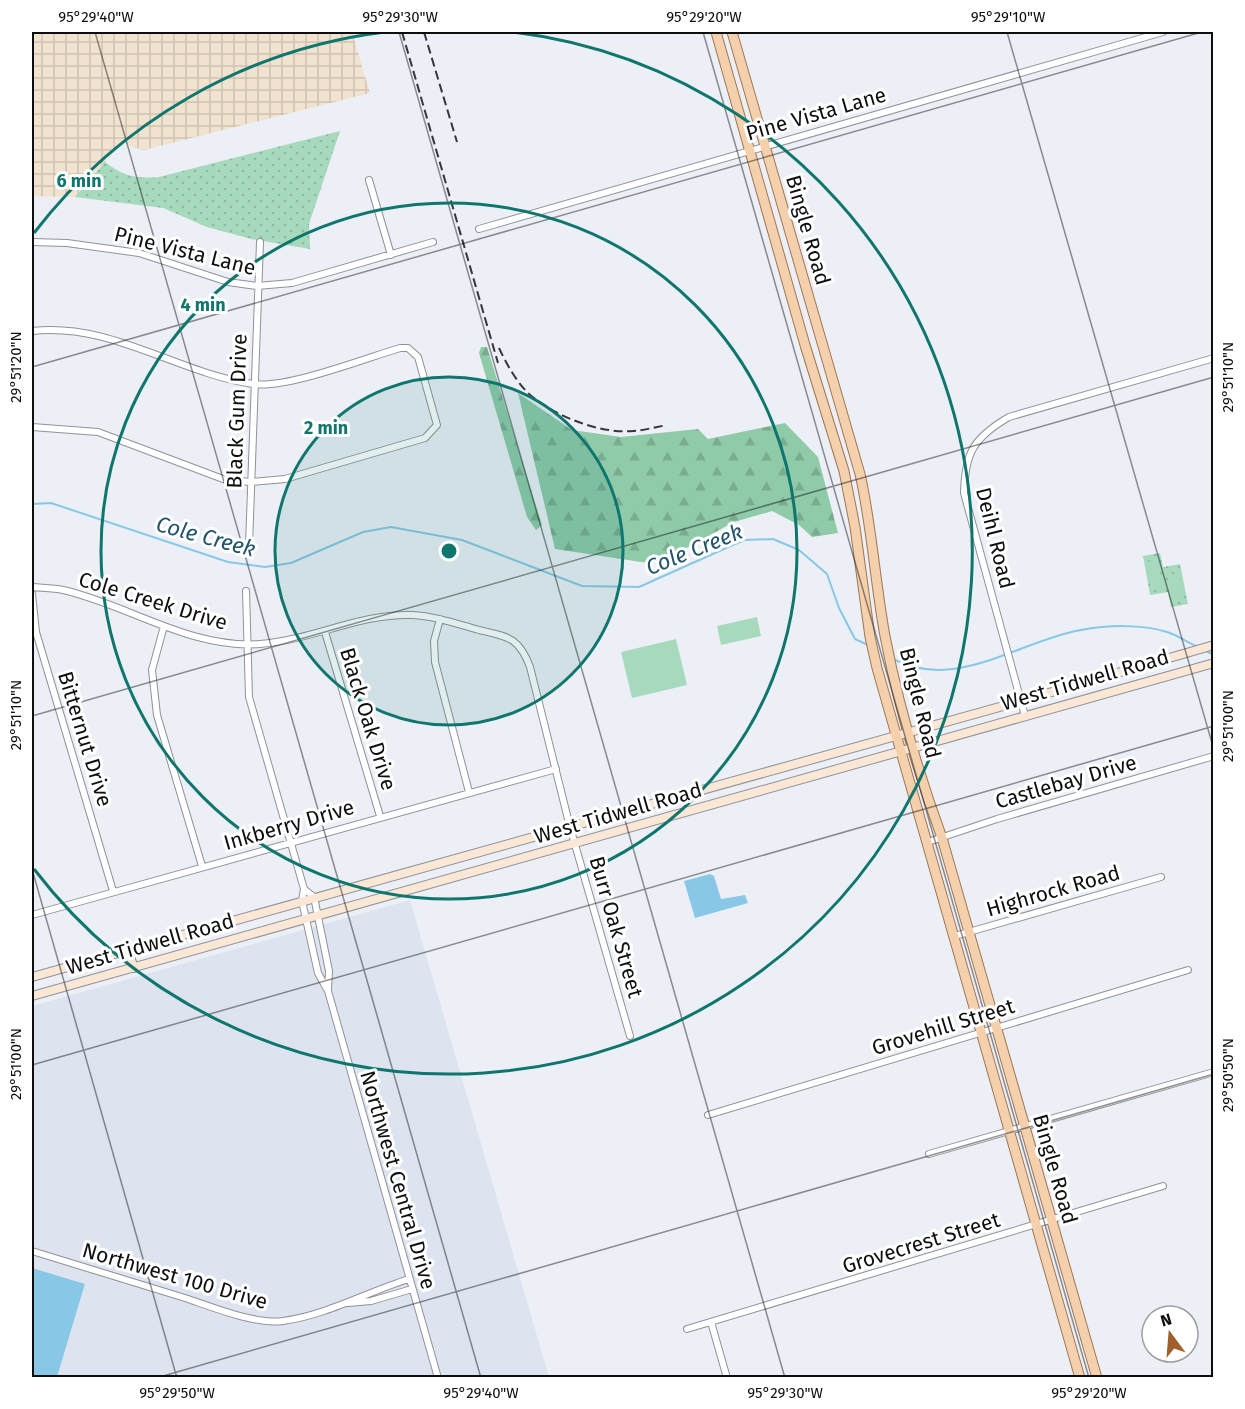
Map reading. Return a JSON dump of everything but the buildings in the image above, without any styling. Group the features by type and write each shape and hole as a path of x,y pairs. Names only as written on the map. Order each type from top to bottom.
{"main road":[{"name":"Bingle Road","path":"716,32 791,295 833,431 852,508 867,623 877,668 1080,1377"},
{"name":"Bingle Road","path":"732,32 867,502 883,624 912,748 942,838 995,1029 1097,1377"},
{"path":"791,295 807,290"},
{"path":"833,431 847,426"},
{"path":"862,581 876,580"},
{"name":"West Tidwell Road","path":"32,977 1214,645"},
{"name":"West Tidwell Road","path":"32,996 1214,663"},
{"path":"1101,677 1107,693"},
{"path":"775,769 781,785"},
{"path":"689,793 694,810"},
{"path":"128,951 134,968"}],"street":[{"name":"Pine Vista Lane","path":"479,229 1163,32"},
{"path":"369,180 390,255"},
{"name":"Pine Vista Lane","path":"32,242 67,243 139,253 228,282 257,286 292,283 433,242"},
{"name":"Black Gum Drive","path":"249,545 260,242"},
{"path":"32,330 74,331 112,339 207,372 255,385 300,378 400,348 408,348 418,357 437,425 425,438 285,479 250,482 223,479 98,432 63,428 32,428"},
{"name":"Deihl Road","path":"1025,716 964,493 965,465 975,444 986,430 1009,417 1214,358"},
{"name":"Cole Creek Drive","path":"32,587 63,591 200,638 246,644 290,640 368,620 411,615 440,619 506,637 520,644 530,667 556,769"},
{"path":"246,591 249,698 292,843 304,889 302,901"},
{"name":"Bitternut Drive","path":"32,594 36,632 113,891"},
{"path":"440,619 434,640 435,662 469,792"},
{"path":"164,626 152,670 157,715 202,866"},
{"name":"Black Oak Drive","path":"325,632 380,816"},
{"name":"Castlebay Drive","path":"928,842 997,819 1214,756"},
{"name":"Inkberry Drive","path":"32,915 202,866 292,843 380,816 556,769"},
{"name":"Burr Oak Street","path":"556,769 570,827 630,1036"},
{"name":"Highrock Road","path":"955,936 1161,877"},
{"path":"304,889 314,897"},
{"name":"Northwest Central Drive","path":"314,897 329,971 328,991"},
{"name":"Northwest Central Drive","path":"302,901 318,973 328,991 438,1377"},
{"name":"Grovehill Street","path":"708,1115 1188,970"},
{"path":"929,1154 1009,1129 1214,1072"},
{"name":"Grovecrest Street","path":"687,1329 1163,1186"},
{"name":"Northwest 100 Drive","path":"32,1251 266,1321 285,1321 345,1304 371,1301 412,1289"},
{"name":"Northwest 100 Drive","path":"345,1304 368,1292 409,1279"},
{"path":"711,1322 727,1377"}],"shaded area":[{"path":"32,32 352,32 370,93 144,150 132,147 123,141 75,197 32,196"},
{"path":"410,900 549,1377 57,1377 85,1285 32,1268 32,1006"}],"green space":[{"path":"340,131 309,224 310,249 251,239 207,227 163,208 75,197 105,162 130,176 159,177"},
{"path":"481,347 487,347 542,525 536,530 527,517 479,353"},
{"path":"518,393 572,430 621,437 698,429 708,439 785,423 818,457 838,533 812,537 799,525 772,511 734,522 675,554 648,563 555,549"},
{"path":"1160,553 1163,567 1180,564 1188,604 1171,607 1168,592 1150,595 1143,556"},
{"path":"1158,560 1163,586 1151,588 1146,562"},
{"path":"1179,573 1183,598 1172,600 1167,575"},
{"path":"757,617 761,636 721,645 717,626"},
{"path":"676,639 687,685 632,698 621,652"}],"water":[{"path":"710,874 714,876 721,899 745,895 748,903 695,918 684,881"},
{"path":"32,1268 85,1284 57,1377 32,1377"}],"waterway":[{"name":"Cole Creek","path":"32,504 51,503 228,562 265,567 291,563 363,532 391,527 462,540 582,586 639,587 744,540 773,539 799,550 827,574 839,608 855,639 870,646"},
{"name":"Cole Creek","path":"893,659 917,668 941,670 964,667 1057,636 1113,626 1157,629 1196,646"},
{"name":"Cole Creek","path":"1204,650 1214,655"}],"railway":[{"path":"402,32 498,363"},
{"path":"424,32 457,142"},
{"path":"499,348 523,388 544,405 568,418 595,427 621,431 638,431 667,425"}]}
